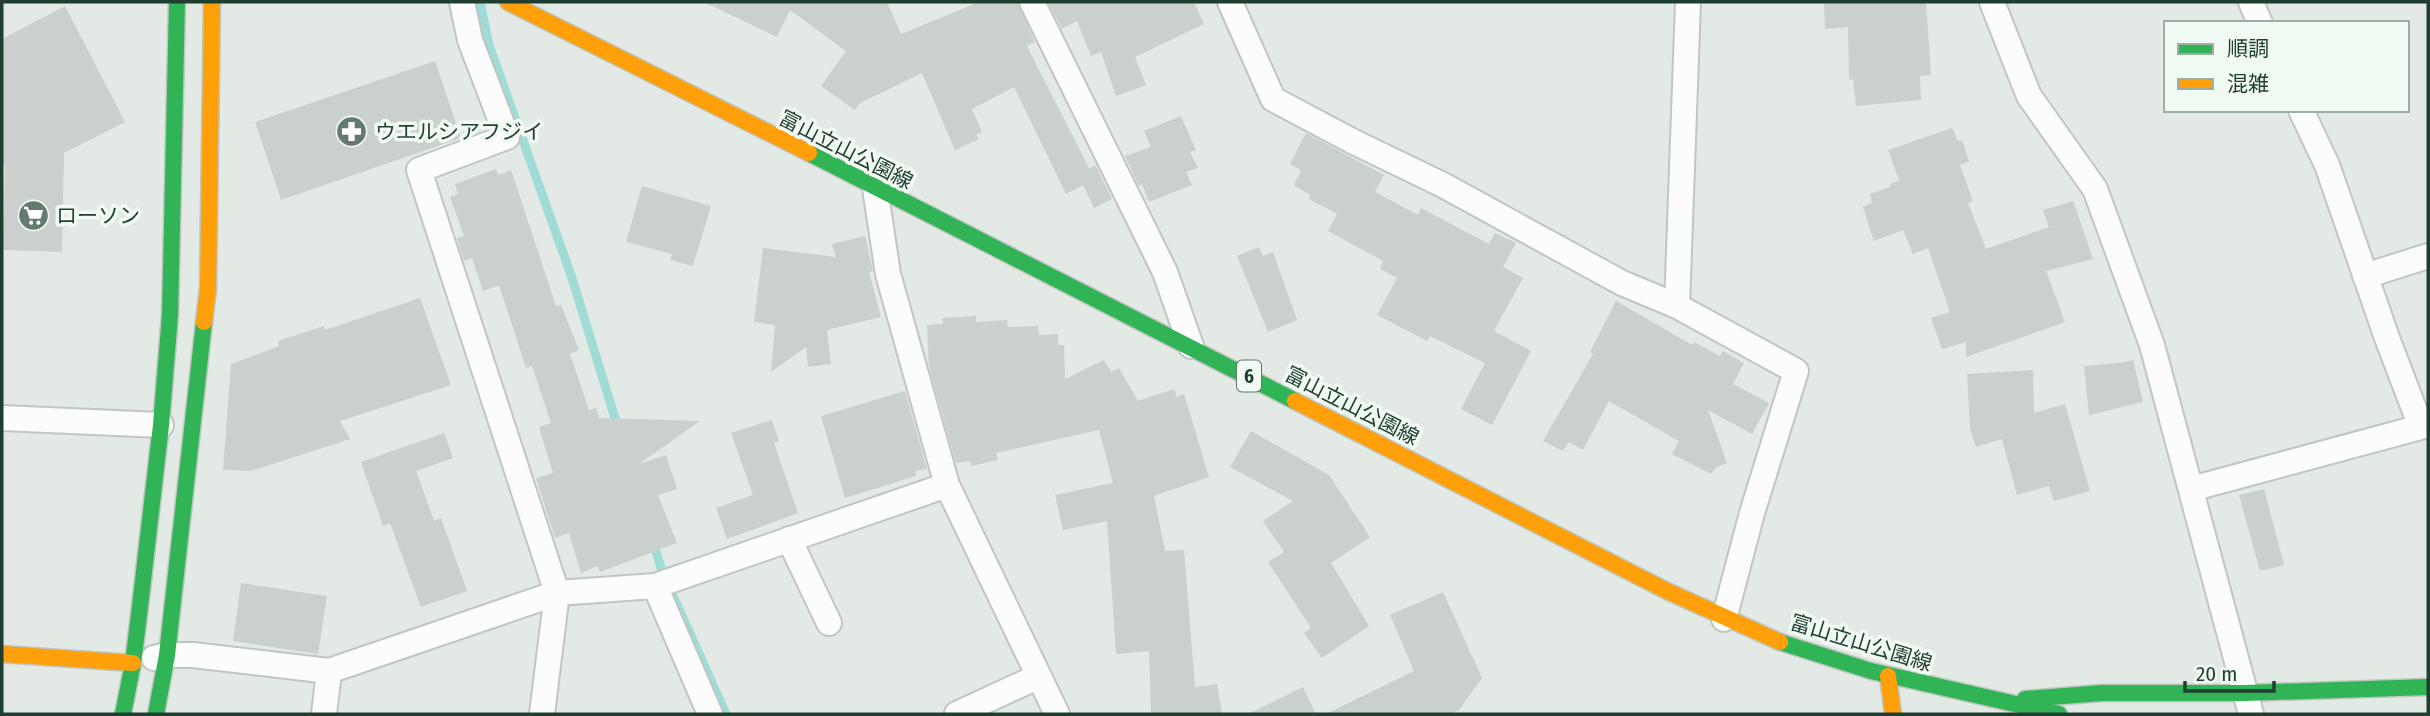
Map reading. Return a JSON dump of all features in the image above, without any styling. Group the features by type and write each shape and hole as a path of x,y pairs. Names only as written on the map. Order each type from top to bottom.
{"main road":[{"path":"123,714 133,663 161,425 170,314 177,2"},
{"path":"156,714 167,654 208,289 212,2"},
{"name":"富山立山公園線","path":"508,2 1191,346 1541,528 1724,619 1808,653 1888,676 1942,689 2008,700 2059,714"},
{"path":"2,654 133,663"},
{"path":"1888,676 1893,714"},
{"name":"富山立山公園線","path":"2008,700 2102,693 2248,704 2428,687"}],"street":[{"path":"461,2 470,40 507,137 419,170 557,593 542,714"},
{"path":"1032,2 1165,272 1191,346"},
{"path":"1230,2 1273,99 1443,185 1622,283 1677,306 1796,371 1752,513 1724,619"},
{"path":"1677,306 1688,2"},
{"path":"1993,2 2029,96 2095,189 2152,345 2248,704"},
{"path":"2250,2 2259,21"},
{"path":"2191,489 2425,426 2365,276 2327,165 2302,112"},
{"path":"875,188 888,274 947,485 1057,714"},
{"path":"2365,276 2428,256"},
{"path":"2,418 161,425"},
{"path":"133,663 167,654 193,654 329,671 557,593 655,586 947,485"},
{"path":"789,539 829,623"},
{"path":"655,586 710,714"},
{"path":"324,714 329,671"},
{"path":"957,714 1037,677"}],"building":[{"path":"704,2 887,2 901,34 979,2 1017,2 1035,42 1027,46 1089,168 1096,166 1112,199 1094,208 1083,185 1066,194 1014,87 972,109 982,132 976,135 979,139 955,150 922,73 860,103 855,110 821,86 846,51 790,10 777,37"},
{"path":"1048,2 1194,2 1204,24 1135,57 1146,85 1116,96 1101,52 1091,56 1077,21 1062,29"},
{"path":"1824,2 1926,2 1931,75 1920,76 1921,100 1856,106 1853,79 1849,80 1848,27 1825,29"},
{"path":"65,6 125,122 64,153 62,252 3,250 5,165 2,166 2,39"},
{"path":"435,61 461,138 281,200 255,122"},
{"path":"1181,116 1196,150 1190,152 1198,168 1186,172 1192,185 1149,202 1142,184 1139,186 1125,156 1151,147 1144,131"},
{"path":"1952,128 1958,141 1962,140 1969,161 1960,165 1973,201 1968,203 1986,249 2049,227 2043,210 2073,201 2093,259 2046,271 2065,322 1966,357 1966,342 1942,349 1931,318 1950,312 1928,248 1913,254 1903,230 1874,241 1863,207 1872,203 1870,194 1890,187 1890,184 1899,180 1888,150"},
{"path":"1306,133 1384,175 1375,192 1418,215 1421,208 1489,244 1495,233 1516,243 1503,267 1523,278 1494,331 1531,351 1492,425 1461,409 1485,363 1430,336 1427,341 1377,315 1397,278 1380,269 1383,261 1328,231 1337,214 1309,199 1310,195 1294,185 1301,170 1290,164"},
{"path":"496,169 498,175 511,170 556,306 561,305 579,350 570,354 589,410 596,408 599,418 700,421 639,464 666,455 677,489 658,495 677,543 600,572 597,566 581,573 569,533 555,538 536,478 553,473 539,427 551,423 532,366 526,368 499,285 483,291 472,258 464,261 457,238 464,236 450,197 458,194 455,184"},
{"path":"642,186 711,206 693,266 670,260 672,254 626,242"},
{"path":"865,236 873,271 869,272 881,317 827,330 831,364 808,367 806,347 771,372 775,325 754,322 763,248 836,257 832,244"},
{"path":"1259,247 1263,256 1273,252 1297,320 1268,332 1237,256"},
{"path":"420,298 451,385 340,421 350,439 251,471 223,470 231,364 279,346 278,341 324,326 325,330"},
{"path":"1616,301 1692,345 1694,342 1720,356 1723,351 1744,363 1733,384 1769,403 1752,434 1708,410 1727,463 1715,468 1711,474 1672,454 1679,441 1609,401 1583,450 1569,442 1563,451 1543,441 1593,354 1590,352"},
{"path":"976,316 976,322 1007,320 1008,327 1038,326 1039,335 1058,334 1058,345 1064,345 1065,379 1104,360 1111,372 1119,368 1138,401 1174,389 1177,397 1184,394 1209,477 1154,496 1165,551 1184,550 1195,687 1217,684 1222,714 1151,714 1149,651 1116,654 1107,521 1063,530 1055,495 1113,483 1099,430 996,453 998,460 971,466 970,461 956,463 929,367 927,325 943,324 942,318"},
{"path":"2133,360 2143,402 2089,415 2084,366"},
{"path":"2033,370 2034,413 2065,404 2090,491 2054,501 2049,486 2017,495 2002,439 1976,447 1970,429 1967,374"},
{"path":"905,391 927,469 915,471 916,476 845,498 821,416"},
{"path":"772,420 779,441 774,443 798,513 727,539 716,508 753,495 731,433"},
{"path":"1251,431 1329,475 1370,537 1331,563 1369,626 1322,658 1304,633 1311,628 1268,562 1284,552 1263,521 1293,501 1230,467"},
{"path":"444,433 453,458 416,471 434,521 441,518 467,591 421,607 390,523 383,526 361,462"},
{"path":"2264,489 2284,565 2260,571 2239,495"},
{"path":"241,583 327,596 318,654 233,641"},
{"path":"1443,592 1482,678 1459,710 1451,714 1326,714 1414,671 1390,615"},
{"path":"1303,687 1316,714 1248,714"}],"waterway":[{"path":"480,2 489,45 572,278 618,428"},
{"path":"653,542 662,571 726,714"}],"traffic: fast":[{"path":"123,714 139,615 161,425 170,315 177,2"},
{"path":"809,153 1295,401"},
{"path":"156,714 167,655 204,322"},
{"path":"1780,642 1871,671 2059,714"},
{"path":"2025,699 2102,693 2245,693 2428,687"}],"traffic: slow":[{"path":"204,322 208,289 212,2"},
{"path":"508,2 809,153"},
{"path":"1295,401 1667,591 1780,642"},
{"path":"2,654 133,663"},
{"path":"1888,676 1893,714"}],"place":[{"name":"ウエルシアフジイ","path":"352,132"},
{"name":"ローソン","path":"33,216"}]}
